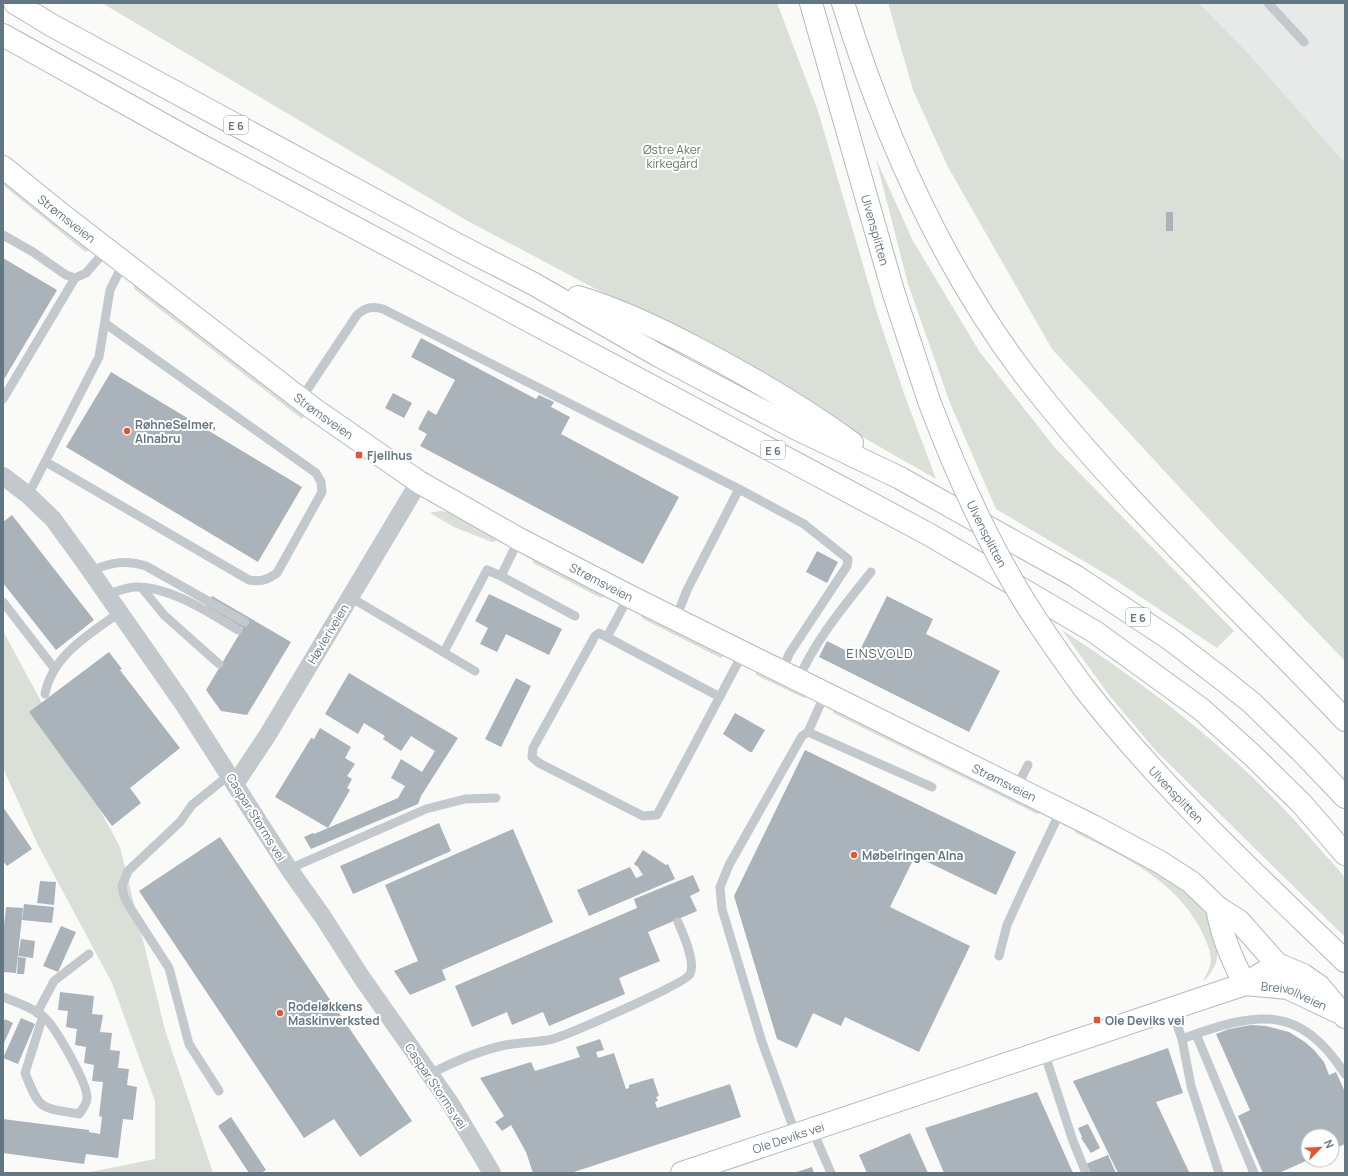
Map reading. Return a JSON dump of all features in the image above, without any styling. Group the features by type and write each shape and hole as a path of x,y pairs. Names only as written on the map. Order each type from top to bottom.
{"main road":[{"name":"E 6","path":"15,3 54,26 458,245 532,283 661,356 795,428 900,478 1075,576 1170,639 1252,703 1304,754 1345,798"},
{"name":"Ulvensplitten","path":"811,3 893,291 929,401 961,481 990,540 1024,601 1084,688 1116,729 1168,787 1242,862 1345,960"},
{"path":"843,3 870,83 907,176 956,270 1023,372 1097,464 1345,720"},
{"name":"E 6","path":"3,35 198,144 930,535 1095,632 1201,709 1252,755 1302,804 1345,854"},
{"name":"Strømsveien","path":"3,167 301,399 418,482 519,539 630,596 1062,810 1160,862 1191,882 1217,907 1239,921 1277,964"},
{"path":"1217,907 1229,952 1245,984"},
{"name":"Ole Deviks vei","path":"682,1173 1172,1010 1245,984 1277,964"},
{"name":"Breivollveien","path":"1277,964 1303,975 1319,986 1343,1015"},
{"name":"Breivollveien","path":"1245,984 1288,988 1343,1015"}],"street":[{"name":"Caspar Storms vei","path":"3,476 28,495 53,519 107,595 182,702 289,869 323,917 366,984 430,1074 492,1173"},
{"name":"Høvleriveien","path":"232,780 267,736 418,482"}],"lane":[{"path":"1268,3 1304,42"},
{"path":"3,235 33,252 66,275 75,278"},
{"path":"3,399 75,278 86,273 107,249"},
{"path":"28,495 99,356 106,324 110,290 124,262"},
{"path":"301,399 357,315 362,310 374,307 383,309 562,398 804,524 848,559 847,566 790,654 790,676"},
{"path":"46,462 249,580 259,581 268,579 277,573 322,492 322,482 316,473 106,324"},
{"path":"676,618 687,590 739,489"},
{"path":"501,576 519,539"},
{"path":"90,571 121,562 132,562 146,566 245,622"},
{"path":"444,652 487,570 575,616"},
{"path":"790,676 813,649 835,617 871,572"},
{"path":"107,595 126,589 142,588 161,591 200,608 238,630"},
{"path":"142,588 164,615 219,664"},
{"path":"606,637 630,596"},
{"path":"350,597 475,671"},
{"path":"3,602 54,668"},
{"path":"45,694 47,681 54,668 85,637 118,612"},
{"path":"720,697 599,633 595,636 533,748 532,757 539,763 644,816 657,815 720,697 743,653"},
{"path":"825,693 808,732 802,736 729,865 720,887 722,909 762,1042 804,1132 831,1173"},
{"path":"808,732 932,787"},
{"path":"1016,788 1028,765"},
{"path":"219,1091 189,1044 169,968 129,906 124,896 122,886 128,871 180,822 192,805 232,780"},
{"path":"289,869 426,809 465,799 496,798"},
{"path":"999,956 1007,925 1062,810"},
{"path":"430,1074 460,1058 502,1046 552,1039 593,1023 670,988 687,978 692,966 686,942 678,922"},
{"path":"3,997 40,1014 58,1034 81,1079 87,1098 84,1109 79,1114 47,1109 42,1106 25,1073 40,1014 54,981 89,954"},
{"path":"1172,1010 1182,1039 1191,1086 1219,1173"},
{"path":"1182,1039 1241,1020 1272,1018 1287,1021 1304,1030 1319,1043 1338,1063 1345,1074"},
{"path":"1196,1034 1254,1173"},
{"path":"1044,1052 1073,1141 1086,1173"}],"shaded area":[{"path":"1199,3 1345,3 1345,201 1244,49"}],"green space":[{"name":"Østre Aker kirkegård","path":"102,3 777,3 818,111 877,313 906,399 936,479 705,347 466,220"},
{"path":"888,3 1199,3 1244,49 1342,160 1345,159 1345,661 1216,527 1052,349 948,167 913,90"},
{"path":"876,159 913,241 979,351 1055,448 1234,631 1217,648 1114,579 996,509 950,403 908,284"},
{"path":"3,179 90,249 86,252 84,251 3,185"},
{"path":"134,283 305,414 302,419 134,289"},
{"path":"439,511 454,514 469,521 496,538 495,542 454,527 430,513"},
{"path":"532,557 605,594 604,597 601,598 533,563"},
{"path":"642,613 725,654 724,656 721,658 643,619 641,616"},
{"path":"1062,630 1131,677 1198,729 1230,756 1290,815 1345,879 1345,937 1156,751 1109,695"},
{"path":"3,631 120,847 165,1030 213,1173 85,1173 155,1159 155,1101 112,983 38,845 3,768"},
{"path":"756,669 808,695 804,698 756,675"},
{"path":"833,707 1041,813 1037,814 833,713"},
{"path":"1076,828 1129,855 1167,877 1198,903 1209,919 1217,950 1217,960 1206,979 1203,981 1211,961 1208,946 1202,932 1179,898 1148,872 1131,861 1076,833"}],"building":[{"path":"1166,212 1173,212 1173,231 1166,231"},
{"path":"3,258 57,290 3,381"},
{"path":"421,338 536,399 539,395 554,402 551,407 570,417 561,434 679,497 643,564 420,446 427,434 418,429 428,410 436,415 455,380 411,357"},
{"path":"111,372 302,487 258,562 66,447"},
{"path":"393,393 412,403 404,418 385,408"},
{"path":"12,515 94,620 56,650 3,583 3,522"},
{"path":"817,551 838,562 827,583 806,572"},
{"path":"489,594 562,629 549,655 506,634 497,652 480,644 488,628 475,621"},
{"path":"212,596 291,642 247,715 221,711 206,690 243,628 206,606"},
{"path":"887,596 933,619 926,634 1000,671 969,732 819,657 827,641 857,656"},
{"path":"109,652 122,669 120,670 180,748 130,788 141,803 112,826 29,712"},
{"path":"349,673 458,738 421,796 418,804 311,849 304,837 398,798 405,786 391,778 401,759 422,772 435,751 411,736 401,751 383,739 385,736 364,723 358,734 325,714"},
{"path":"516,678 531,686 501,747 485,739"},
{"path":"735,713 765,730 752,752 723,734"},
{"path":"320,728 351,747 345,758 355,764 347,776 352,779 347,788 350,790 328,828 275,797 311,738 314,739"},
{"path":"805,750 1016,852 996,895 915,856 890,907 970,946 919,1052 845,1017 841,1026 813,1013 797,1048 777,1039 734,896"},
{"path":"3,807 32,849 7,866 3,861"},
{"path":"439,823 451,851 353,894 340,866"},
{"path":"513,829 553,922 442,970 446,980 410,995 394,971 418,961 385,885"},
{"name":"Rodeløkkens Maskinverksted","path":"220,837 412,1121 360,1157 334,1119 304,1138 139,891"},
{"path":"643,850 666,865 668,864 675,879 589,916 577,890 630,867 636,878 643,875 634,864"},
{"path":"693,875 700,891 690,896 697,911 648,932 660,961 619,978 625,994 549,1026 543,1012 512,1025 507,1012 472,1027 455,986 637,908 634,899"},
{"path":"40,881 56,882 54,905 37,903"},
{"path":"24,904 54,907 52,923 22,920"},
{"path":"6,907 23,908 16,973 3,972 3,935"},
{"path":"61,926 76,932 58,972 43,966"},
{"path":"21,939 35,941 33,958 18,956"},
{"path":"18,957 26,958 24,974 17,974"},
{"path":"60,992 94,996 92,1014 103,1015 100,1032 112,1033 110,1050 120,1051 118,1068 129,1069 127,1085 137,1087 133,1120 123,1119 118,1158 86,1154 84,1164 3,1153 3,1119 89,1130 89,1132 100,1134 102,1117 99,1116 103,1082 92,1081 94,1065 84,1063 86,1047 75,1045 77,1029 66,1027 68,1011 58,1010"},
{"path":"21,1018 35,1024 18,1064 3,1058"},
{"path":"5,1019 13,1023 3,1045 3,1023"},
{"path":"1251,1025 1266,1026 1289,1032 1305,1042 1314,1050 1324,1062 1329,1075 1336,1072 1345,1092 1345,1144 1340,1146 1340,1128 1300,1128 1300,1164 1279,1173 1263,1173 1238,1116 1250,1110 1216,1034 1229,1029"},
{"path":"600,1039 604,1050 596,1052 598,1058 614,1053 626,1089 629,1088 629,1085 653,1078 659,1096 656,1097 658,1101 655,1102 657,1108 730,1084 741,1117 571,1173 533,1173 526,1152 511,1125 502,1131 495,1122 504,1116 480,1078 531,1062 535,1071 580,1057 576,1047"},
{"path":"1168,1048 1183,1093 1156,1102 1189,1172 1118,1173 1073,1081"},
{"path":"1037,1092 1073,1173 944,1173 925,1128"},
{"path":"231,1117 266,1170 261,1173 249,1173 218,1126"},
{"path":"1088,1124 1100,1148 1091,1153 1081,1138 1082,1137 1078,1128"},
{"path":"910,1133 928,1173 867,1173 859,1155"},
{"path":"1108,1155 1116,1173 1091,1173 1086,1164"},
{"path":"812,1167 814,1173 794,1173"}],"place":[{"name":"RøhneSelmer, Alnabru","path":"127,431"},
{"name":"Fjellhus","path":"359,455"},
{"name":"Møbelringen Alna","path":"854,855"},
{"name":"Rodeløkkens Maskinverksted","path":"280,1013"},
{"name":"Ole Deviks vei","path":"1097,1020"}],"district":[{"name":"EINSVOLD","path":"880,653"}]}
